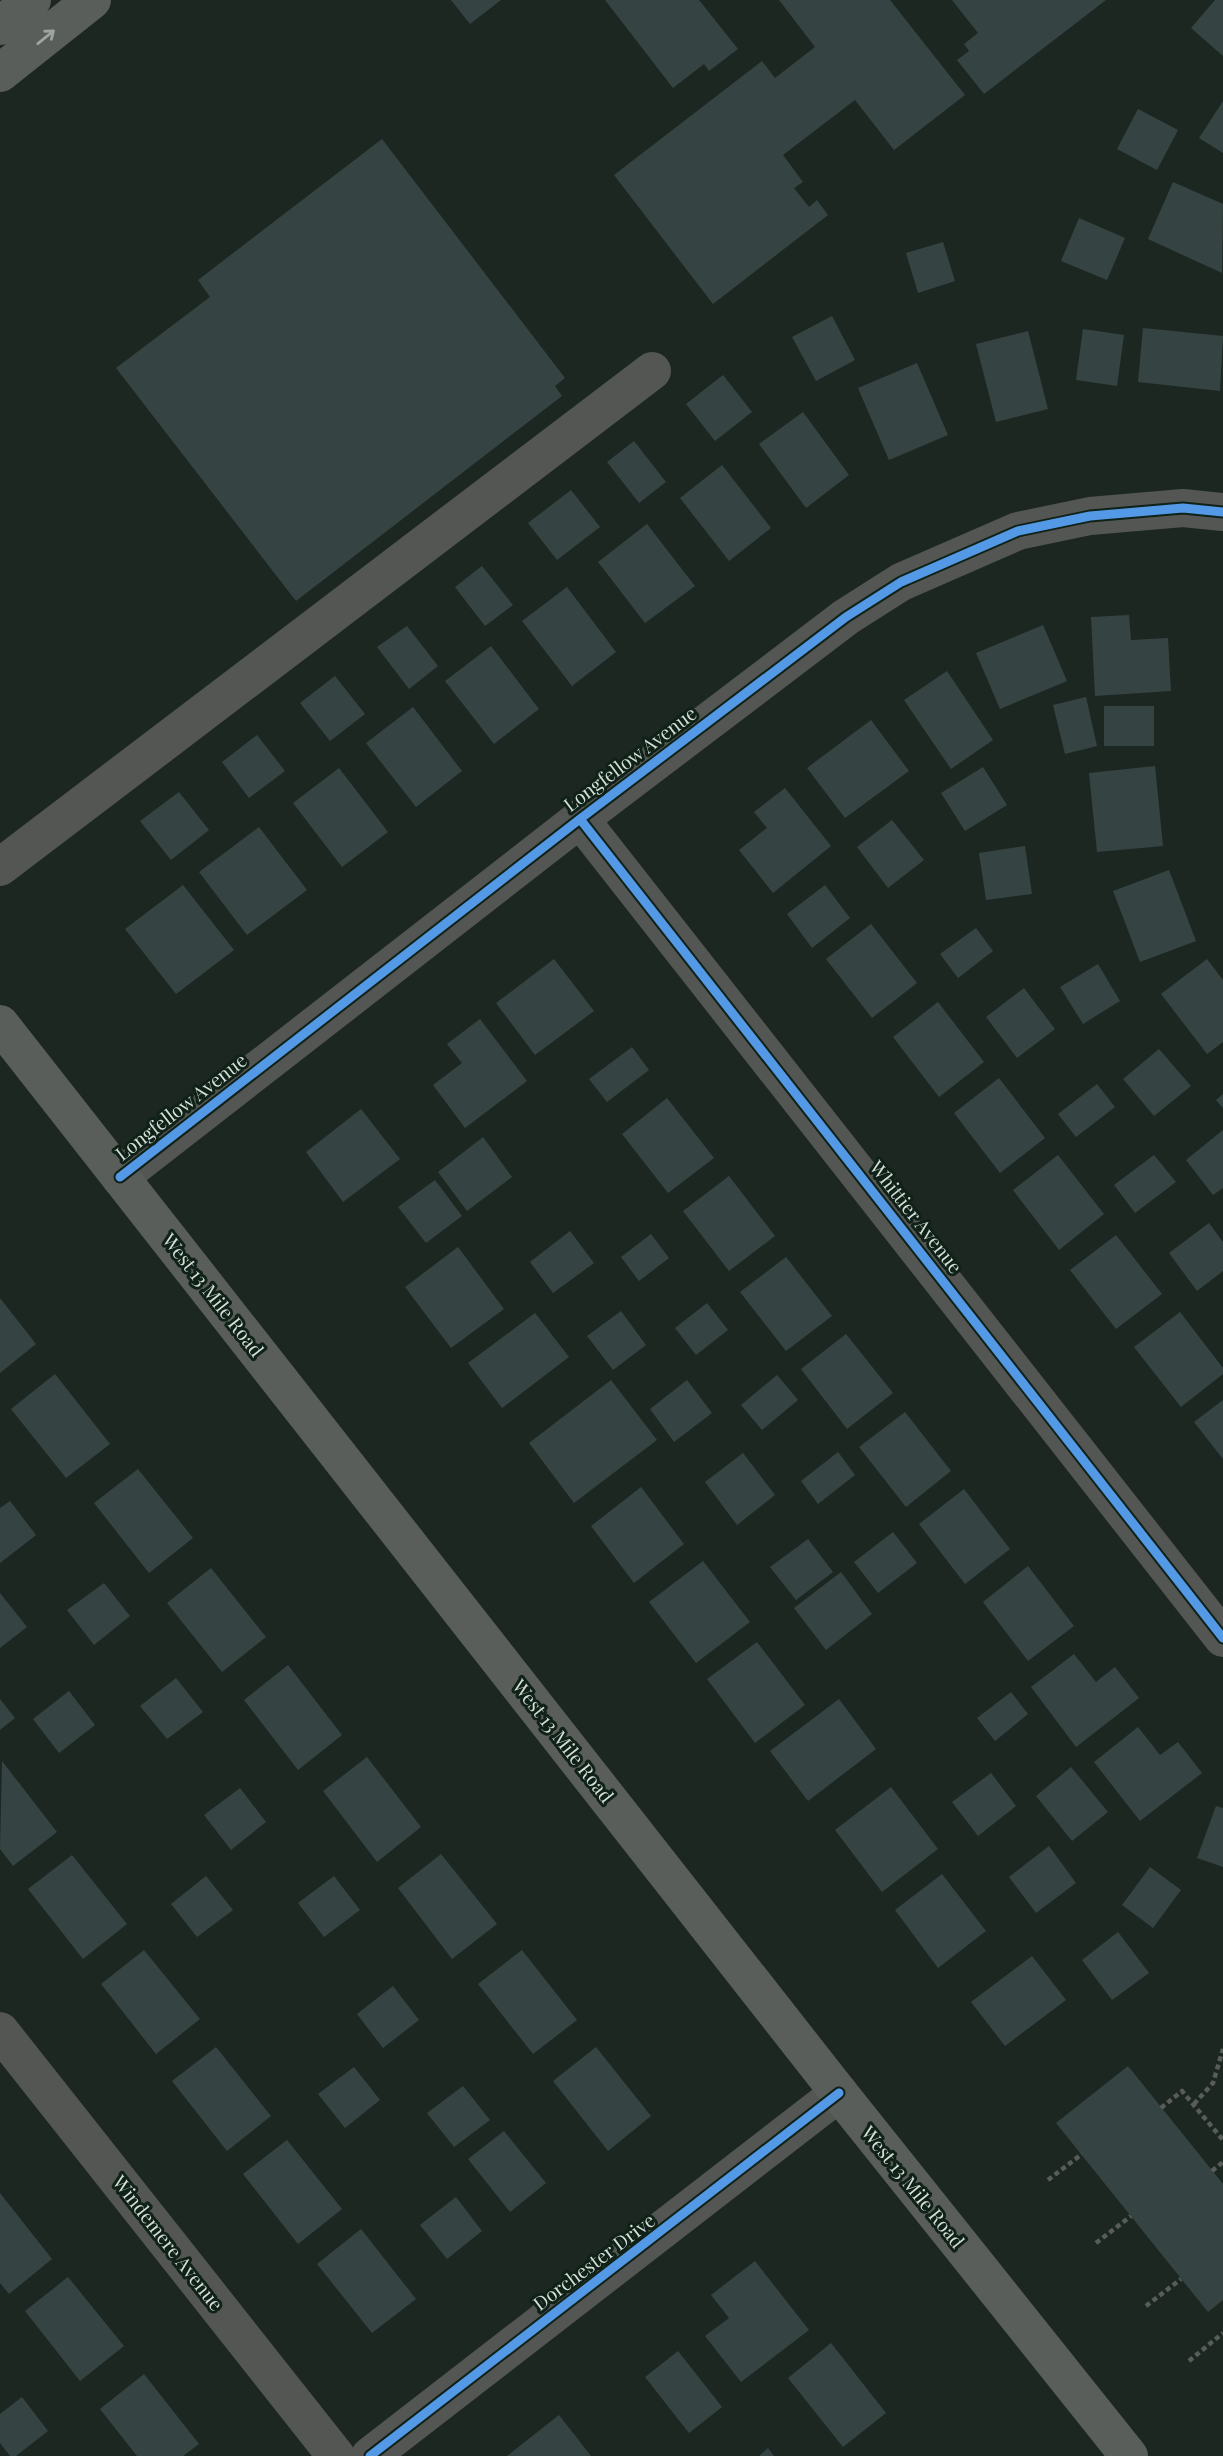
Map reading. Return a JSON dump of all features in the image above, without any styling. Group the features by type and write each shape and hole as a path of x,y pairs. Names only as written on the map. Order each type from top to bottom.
{"main road":[{"path":"0,26 32,0"},
{"path":"0,74 92,0"},
{"name":"West 13 Mile Road","path":"0,1024 839,2093 1129,2456"}],"street":[{"path":"0,867 652,371"},
{"name":"Longfellow Avenue","path":"120,1177 580,819 846,617 901,582 1018,531 1103,515 1183,508 1223,512"},
{"name":"Whittier Avenue","path":"580,819 1223,1638"},
{"name":"Windemere Avenue","path":"5,2049 335,2456"},
{"name":"Dorchester Drive","path":"370,2456 839,2093"}],"path":[{"path":"1194,2104 1213,2083 1223,2049"},
{"path":"1161,2108 1182,2091 1223,2140"},
{"path":"1048,2180 1082,2154"},
{"path":"1212,2171 1223,2162"},
{"path":"1097,2242 1131,2216"},
{"path":"1146,2306 1181,2278"},
{"path":"1189,2361 1223,2333"}],"building":[{"path":"451,0 501,0 470,24"},
{"path":"605,0 699,0 738,49 709,71 704,64 673,88"},
{"path":"779,0 890,0 965,95 894,150 855,100 783,155 803,182 794,188 809,207 817,200 828,215 713,304 614,175 762,61 775,78 815,47"},
{"path":"952,0 1106,0 984,94 957,60 969,51 964,44 978,33"},
{"path":"1215,0 1223,0 1223,56 1191,28"},
{"path":"1223,101 1223,153 1199,138"},
{"path":"1138,109 1178,130 1157,170 1117,149"},
{"path":"382,139 565,378 555,386 562,396 296,601 116,368 210,297 198,280"},
{"path":"1173,182 1223,204 1222,273 1148,239"},
{"path":"1079,218 1125,238 1107,280 1061,261"},
{"path":"943,242 955,281 918,293 906,253"},
{"path":"832,316 855,360 816,381 792,337"},
{"path":"1143,328 1223,336 1220,391 1138,382"},
{"path":"1083,329 1124,335 1117,386 1076,380"},
{"path":"1028,331 1048,409 996,422 976,344"},
{"path":"917,363 948,435 889,460 858,388"},
{"path":"723,375 752,412 715,441 686,404"},
{"path":"803,412 849,475 806,508 759,444"},
{"path":"634,441 666,482 639,503 607,462"},
{"path":"722,465 771,528 729,561 680,498"},
{"path":"571,490 600,527 557,560 528,523"},
{"path":"647,524 695,586 645,623 598,562"},
{"path":"482,566 513,605 485,626 455,587"},
{"path":"567,587 616,652 572,686 522,621"},
{"path":"1129,615 1131,640 1168,638 1171,691 1095,696 1091,617"},
{"path":"1043,625 1067,681 1000,709 976,653"},
{"path":"407,626 438,666 409,689 377,647"},
{"path":"491,646 539,709 494,744 445,681"},
{"path":"947,671 993,740 951,769 904,700"},
{"path":"335,676 365,714 330,741 300,703"},
{"path":"1086,697 1097,746 1065,754 1053,705"},
{"path":"1104,706 1154,706 1154,746 1104,746"},
{"path":"413,707 462,771 416,807 366,743"},
{"path":"871,720 909,771 845,818 807,768"},
{"path":"257,735 285,771 249,798 222,762"},
{"path":"1155,766 1163,846 1097,852 1089,773"},
{"path":"983,767 1007,805 965,831 941,793"},
{"path":"339,768 388,832 342,867 293,803"},
{"path":"785,788 831,846 773,893 739,850 767,828 754,812"},
{"path":"179,792 209,830 171,860 140,821"},
{"path":"892,820 924,860 888,888 857,847"},
{"path":"259,827 307,890 247,935 199,872"},
{"path":"1025,846 1032,894 986,900 979,853"},
{"path":"1169,870 1196,941 1140,962 1113,891"},
{"path":"183,885 234,950 176,994 125,929"},
{"path":"825,885 850,918 812,948 787,914"},
{"path":"871,924 917,983 872,1018 826,959"},
{"path":"976,928 993,951 958,978 940,954"},
{"path":"554,959 594,1011 535,1055 496,1003"},
{"path":"1207,959 1223,980 1223,1042 1207,1054 1161,994"},
{"path":"1098,964 1120,1001 1083,1024 1060,987"},
{"path":"1024,988 1055,1029 1017,1058 986,1017"},
{"path":"938,1002 984,1062 939,1097 893,1037"},
{"path":"480,1019 527,1081 465,1128 433,1085 462,1063 447,1044"},
{"path":"632,1047 649,1070 607,1102 589,1079"},
{"path":"1159,1049 1191,1086 1154,1116 1123,1079"},
{"path":"999,1078 1045,1138 1000,1173 954,1113"},
{"path":"1097,1084 1115,1107 1076,1137 1058,1114"},
{"path":"1223,1094 1223,1108 1216,1100"},
{"path":"667,1098 714,1158 668,1193 622,1134"},
{"path":"361,1109 400,1159 343,1202 306,1152"},
{"path":"1223,1130 1223,1188 1213,1195 1186,1160"},
{"path":"483,1137 512,1177 467,1211 438,1172"},
{"path":"1058,1155 1104,1214 1059,1250 1013,1190"},
{"path":"1154,1155 1176,1182 1135,1213 1114,1185"},
{"path":"729,1176 775,1236 729,1271 683,1211"},
{"path":"435,1180 462,1216 426,1243 398,1207"},
{"path":"1209,1223 1223,1242 1223,1271 1197,1291 1169,1253"},
{"path":"570,1231 594,1263 553,1293 530,1262"},
{"path":"651,1234 669,1258 639,1281 621,1257"},
{"path":"1116,1235 1162,1294 1116,1329 1070,1270"},
{"path":"458,1247 504,1309 451,1348 405,1287"},
{"path":"786,1257 832,1316 786,1351 740,1292"},
{"path":"0,1298 36,1344 0,1373"},
{"path":"707,1303 728,1330 696,1355 675,1328"},
{"path":"621,1311 646,1345 613,1370 587,1336"},
{"path":"1180,1312 1223,1368 1223,1374 1181,1407 1134,1347"},
{"path":"535,1313 569,1357 502,1408 468,1363"},
{"path":"846,1334 893,1393 847,1429 801,1369"},
{"path":"55,1374 110,1444 66,1478 11,1409"},
{"path":"777,1375 798,1400 762,1430 741,1405"},
{"path":"611,1380 657,1440 574,1503 529,1443"},
{"path":"687,1380 712,1413 674,1442 650,1409"},
{"path":"1223,1400 1223,1459 1194,1422"},
{"path":"905,1412 951,1471 906,1507 859,1447"},
{"path":"838,1452 855,1475 818,1504 801,1481"},
{"path":"743,1453 775,1495 737,1525 705,1482"},
{"path":"138,1469 193,1538 149,1573 94,1503"},
{"path":"641,1487 684,1544 634,1583 591,1526"},
{"path":"964,1489 1010,1549 965,1584 919,1524"},
{"path":"10,1501 36,1535 0,1563 0,1508"},
{"path":"893,1532 917,1563 878,1593 854,1562"},
{"path":"808,1539 833,1572 796,1600 770,1567"},
{"path":"703,1561 750,1622 696,1663 649,1602"},
{"path":"1028,1566 1074,1626 1028,1661 983,1602"},
{"path":"211,1568 266,1637 222,1672 167,1603"},
{"path":"841,1572 872,1614 826,1650 794,1608"},
{"path":"104,1583 130,1616 94,1645 67,1610"},
{"path":"0,1593 27,1627 0,1648"},
{"path":"757,1642 805,1705 755,1743 707,1679"},
{"path":"1074,1654 1096,1682 1115,1667 1139,1698 1076,1747 1031,1687"},
{"path":"288,1665 342,1735 298,1770 244,1700"},
{"path":"176,1678 203,1712 167,1739 140,1706"},
{"path":"69,1691 95,1725 59,1753 33,1719"},
{"path":"1011,1692 1028,1714 995,1741 977,1718"},
{"path":"0,1699 15,1718 0,1730"},
{"path":"839,1699 876,1749 808,1801 770,1751"},
{"path":"1138,1727 1160,1755 1178,1742 1202,1773 1140,1821 1094,1762"},
{"path":"367,1757 421,1827 377,1862 323,1791"},
{"path":"2,1761 57,1832 13,1866 0,1849"},
{"path":"1071,1767 1108,1812 1072,1841 1036,1796"},
{"path":"991,1773 1016,1806 978,1836 952,1802"},
{"path":"891,1787 938,1849 882,1892 835,1830"},
{"path":"240,1788 266,1822 231,1850 204,1815"},
{"path":"1216,1806 1223,1808 1223,1867 1197,1858"},
{"path":"1049,1846 1076,1883 1036,1913 1009,1877"},
{"path":"441,1854 497,1924 452,1959 398,1888"},
{"path":"72,1855 127,1924 83,1959 28,1889"},
{"path":"1150,1867 1181,1890 1153,1928 1122,1905"},
{"path":"942,1874 986,1931 938,1968 895,1910"},
{"path":"206,1876 233,1910 197,1937 171,1904"},
{"path":"334,1876 360,1910 324,1937 298,1903"},
{"path":"1118,1932 1149,1973 1112,2000 1082,1960"},
{"path":"144,1950 200,2019 156,2054 101,1984"},
{"path":"522,1950 577,2020 533,2054 478,1984"},
{"path":"1032,1956 1066,2000 1005,2046 971,2002"},
{"path":"393,1986 419,2020 383,2048 357,2014"},
{"path":"216,2047 271,2116 227,2151 172,2081"},
{"path":"596,2047 651,2116 608,2151 553,2081"},
{"path":"1128,2066 1223,2184 1223,2300 1208,2312 1056,2123"},
{"path":"354,2067 380,2100 345,2128 318,2094"},
{"path":"463,2086 490,2120 454,2147 427,2113"},
{"path":"504,2131 546,2183 510,2212 468,2159"},
{"path":"287,2140 342,2209 298,2244 243,2174"},
{"path":"0,2193 52,2259 9,2294 0,2283"},
{"path":"456,2197 482,2231 447,2259 420,2225"},
{"path":"361,2229 416,2299 372,2333 317,2264"},
{"path":"755,2261 809,2330 741,2382 705,2336 729,2318 711,2295"},
{"path":"68,2277 124,2346 80,2381 25,2311"},
{"path":"831,2343 886,2413 843,2447 788,2378"},
{"path":"678,2351 722,2407 689,2433 645,2377"},
{"path":"144,2374 199,2444 183,2456 137,2456 100,2409"},
{"path":"22,2397 48,2431 16,2456 10,2456 0,2443 0,2414"},
{"path":"559,2415 591,2456 507,2456"},
{"path":"768,2448 774,2456 759,2456"}],"cycle path":[{"path":"120,1177 580,819 846,617 901,582 1018,531 1090,516 1183,508 1223,512"},
{"path":"580,819 1223,1638"},
{"path":"370,2456 839,2093"}]}
